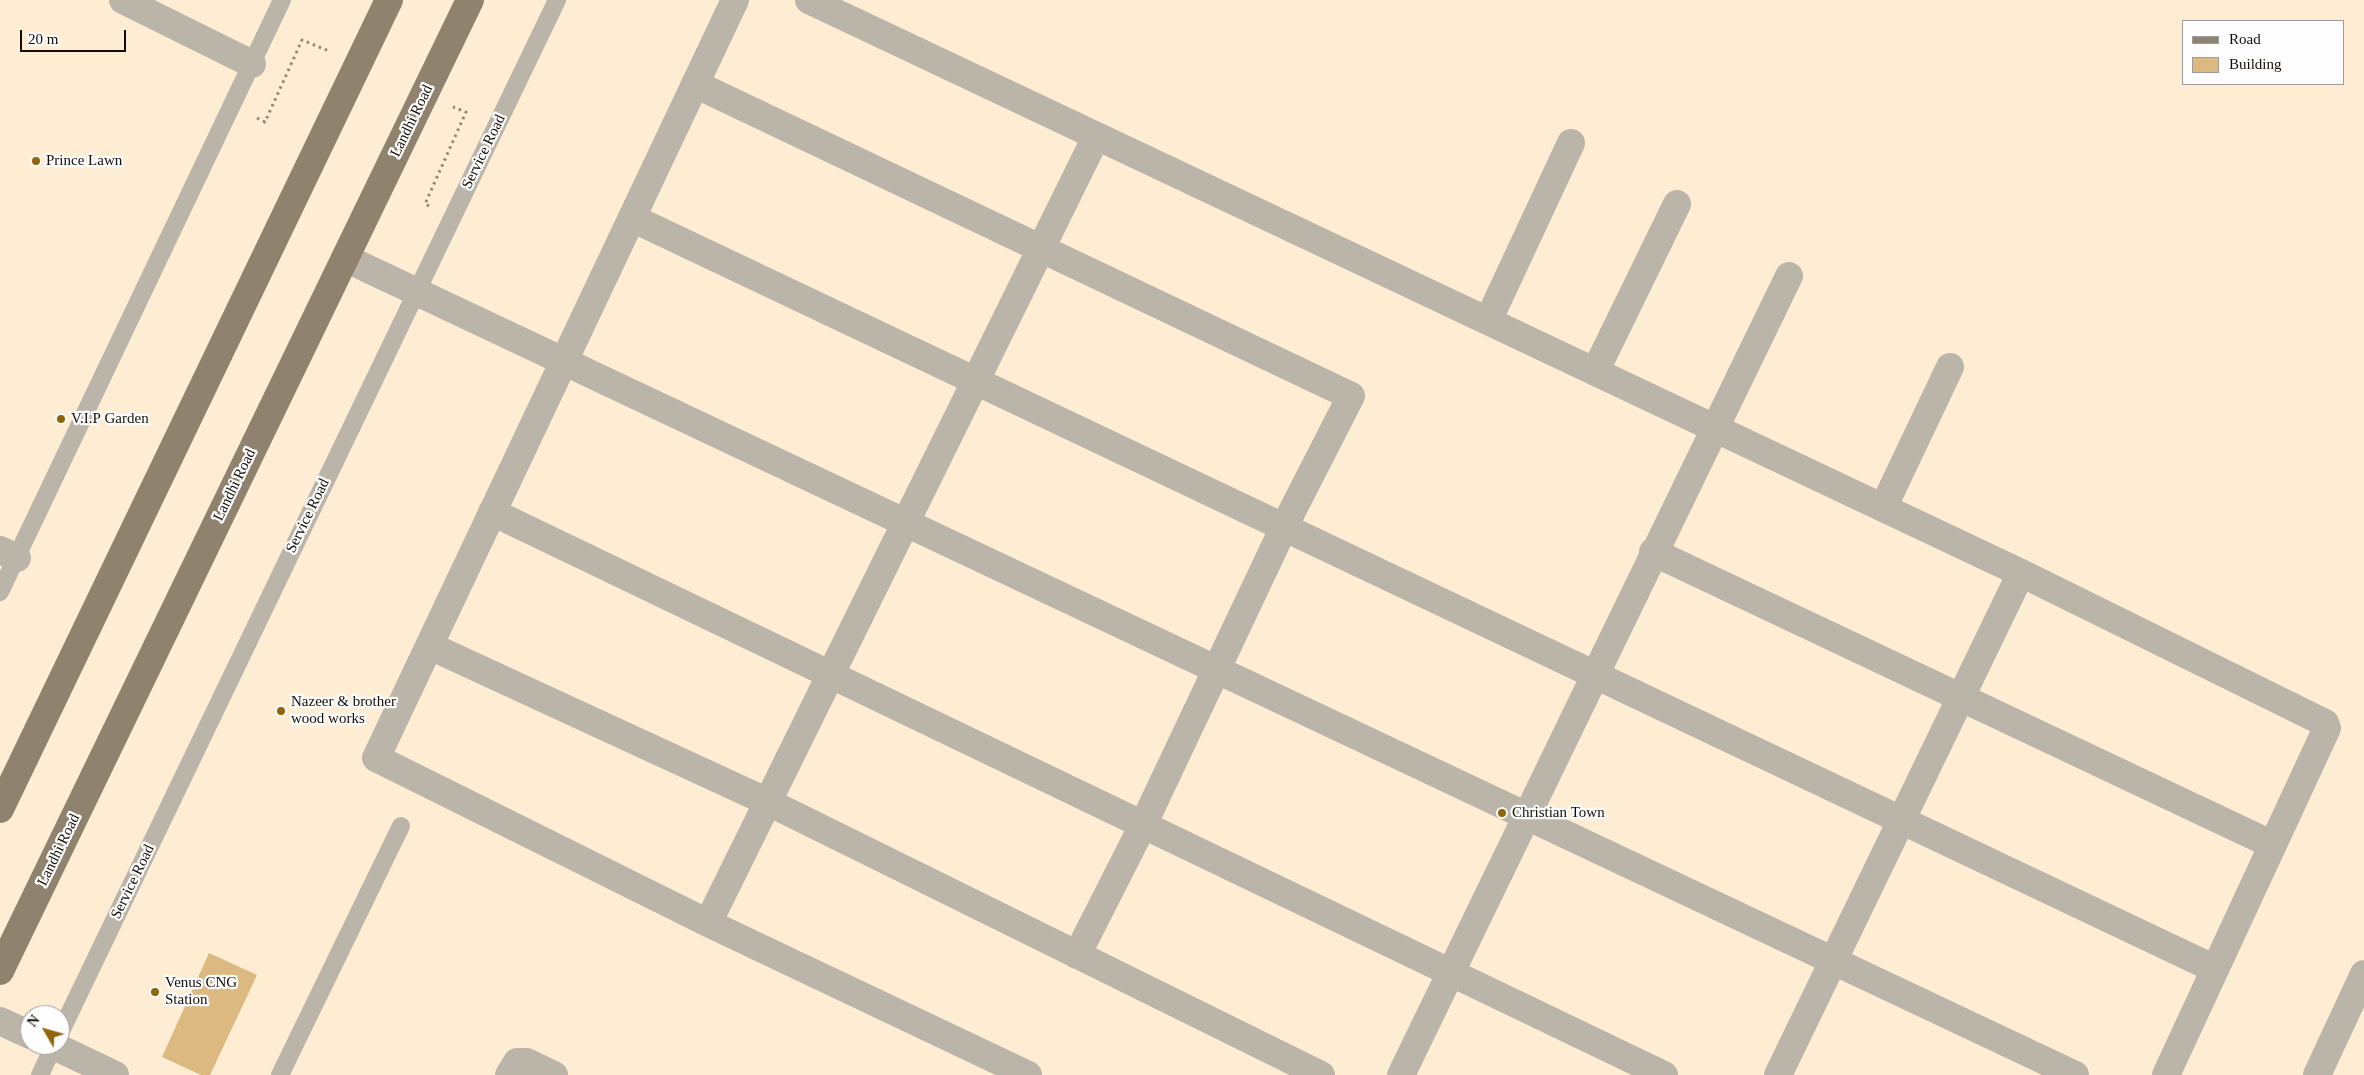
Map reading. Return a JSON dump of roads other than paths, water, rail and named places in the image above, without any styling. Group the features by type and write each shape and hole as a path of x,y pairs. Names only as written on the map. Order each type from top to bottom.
{"main road":[{"path":"0,809 389,0"},
{"name":"Landhi Road","path":"0,971 470,0"}],"street":[{"path":"123,0 252,64"},
{"path":"735,0 376,758 708,923 1028,1075"},
{"path":"809,0 2021,573 2325,723 2327,728 2166,1075"},
{"path":"695,84 1350,396 1284,527 1077,955"},
{"path":"708,923 1096,137"},
{"path":"1488,321 1571,143"},
{"path":"1595,372 1677,204"},
{"path":"632,218 2215,969"},
{"path":"345,258 2075,1075"},
{"path":"1401,1075 1713,428 1789,276"},
{"path":"1883,508 1950,367"},
{"path":"492,512 1664,1075"},
{"path":"1653,552 2273,845"},
{"path":"1778,1075 2021,573"},
{"path":"430,646 768,802 1321,1075"},
{"path":"2317,1075 2364,974"},
{"path":"0,1021 20,1029"},
{"path":"70,1051 115,1075"},
{"path":"510,1075 517,1062 527,1062 554,1075"}],"lane":[{"path":"0,592 8,554 282,0"},
{"name":"Service Road","path":"68,1005 557,0"},
{"path":"280,1075 401,826"},
{"name":"Service Road","path":"40,1075 46,1055"}],"place":[{"name":"Prince Lawn","path":"36,161"},
{"name":"V.I.P Garden","path":"61,419"},
{"name":"Nazeer & brother wood works","path":"281,711"},
{"name":"Christian Town","path":"1502,813"},
{"name":"Venus CNG Station","path":"155,992"}]}
